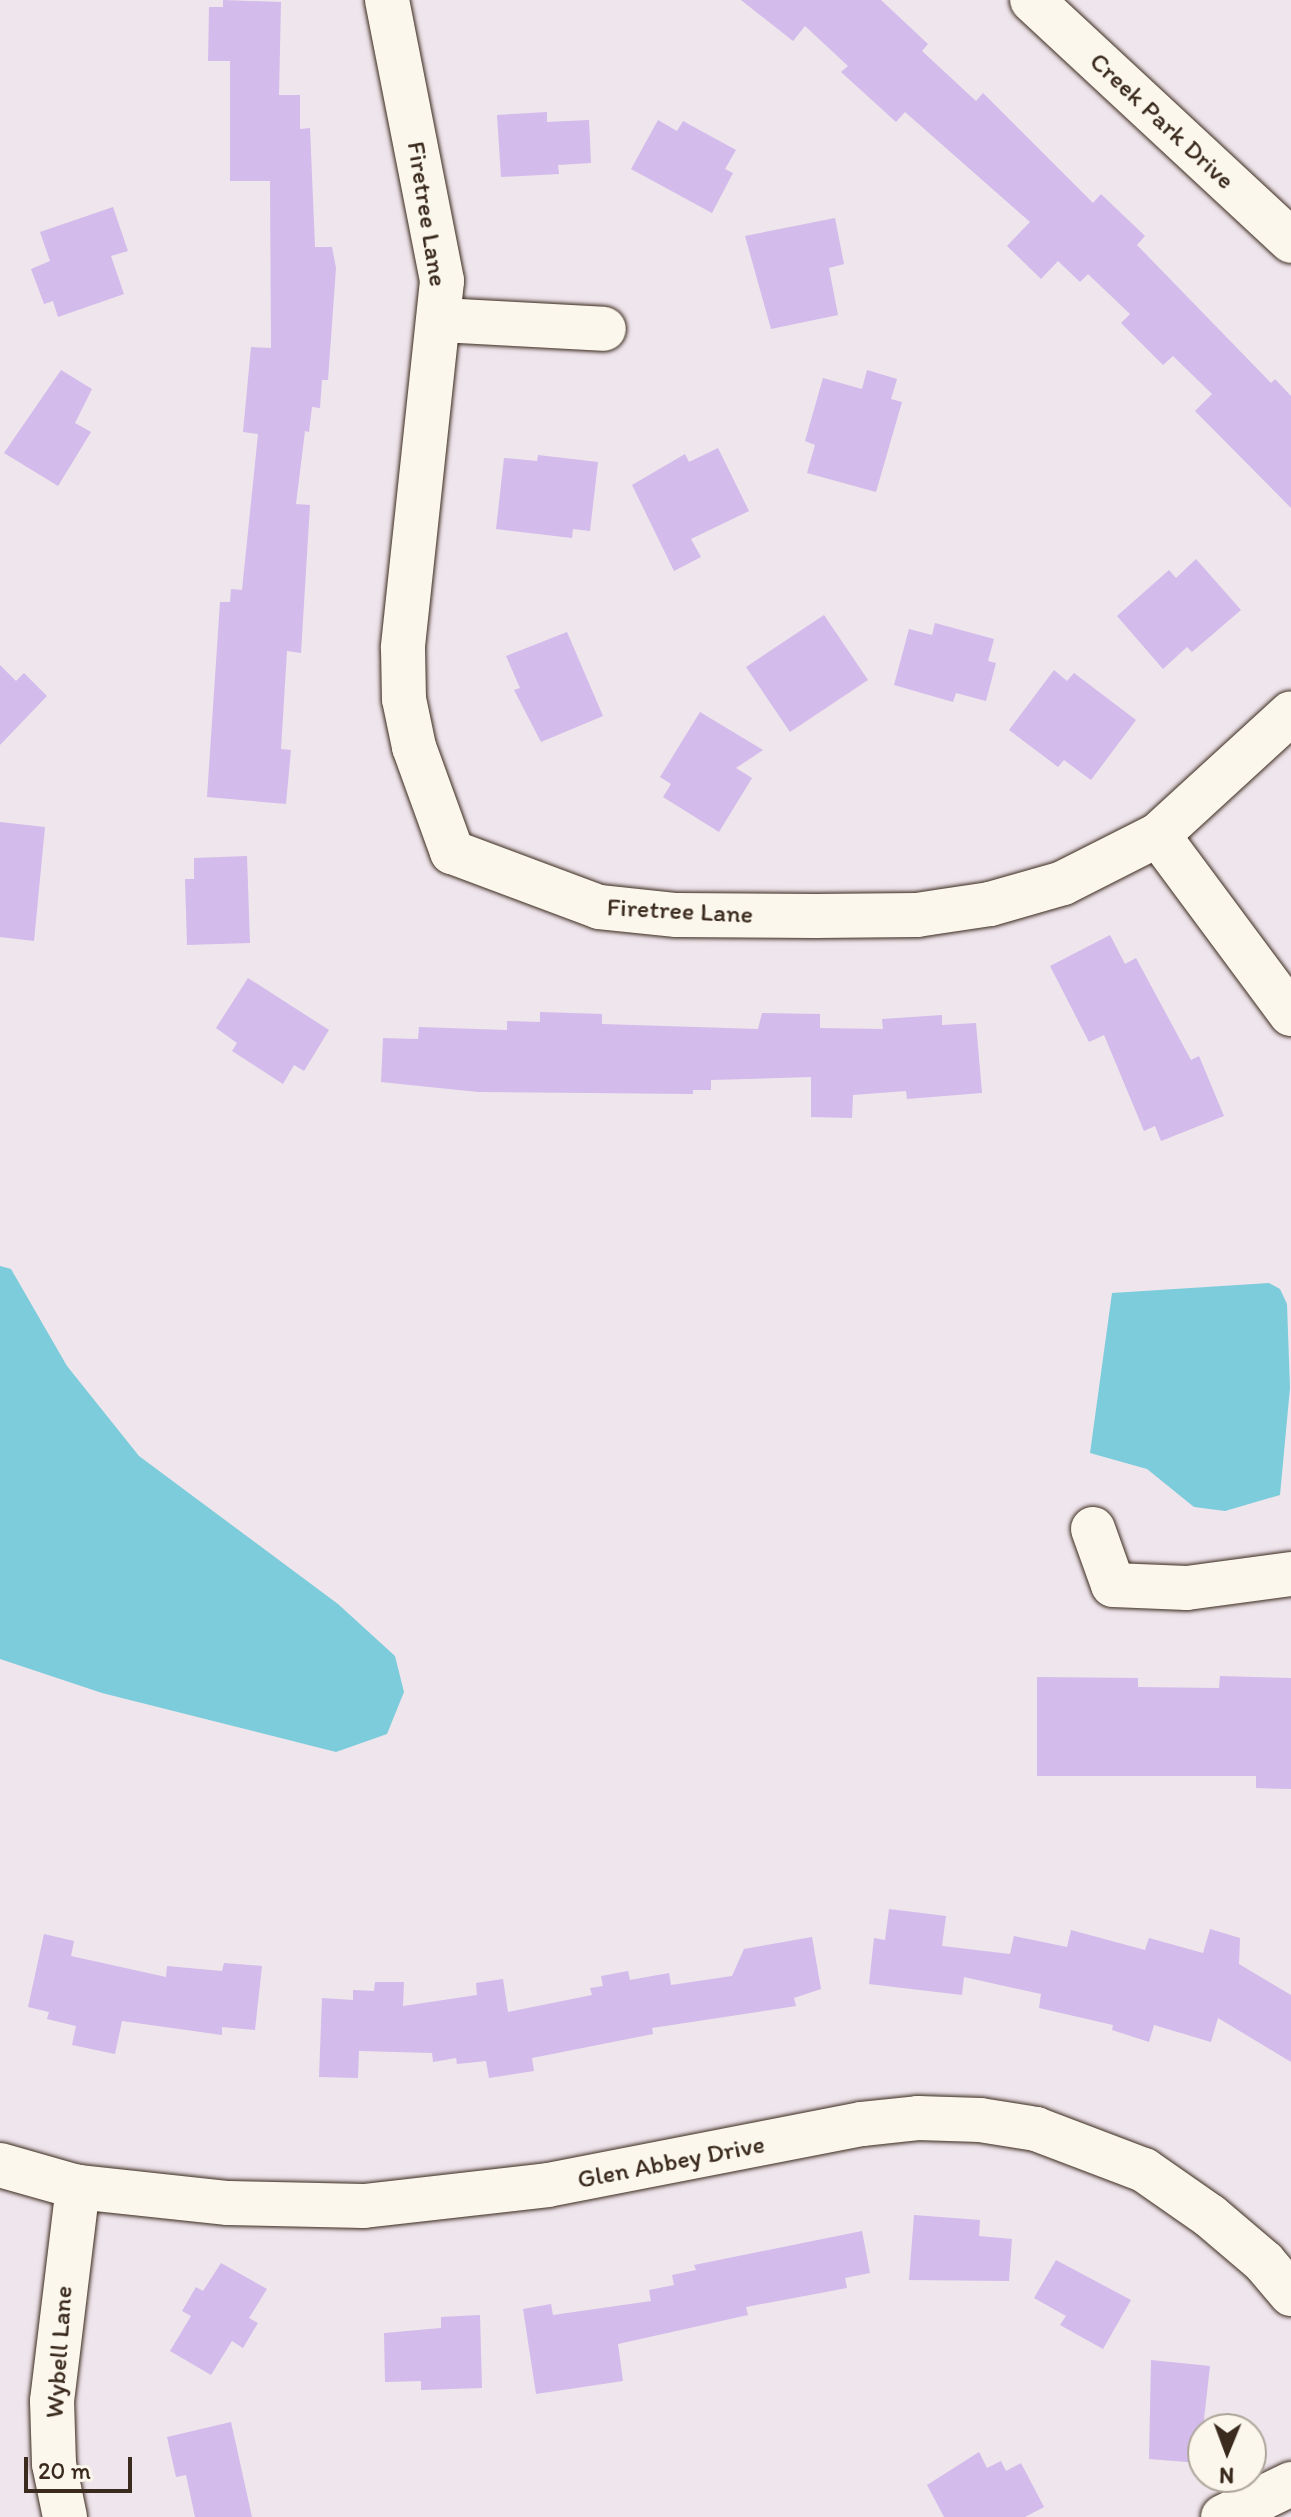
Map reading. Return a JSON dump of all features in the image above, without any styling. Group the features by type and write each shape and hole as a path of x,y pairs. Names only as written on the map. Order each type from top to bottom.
{"street":[{"name":"Firetree Lane","path":"387,0 439,257 440,320 403,661 414,747 452,852 599,907 677,915 917,915 990,904 1063,883 1158,835 1291,713"},
{"name":"Creek Park Drive","path":"1032,0 1291,241"},
{"path":"440,320 604,329"},
{"path":"1158,835 1291,1014"},
{"path":"1093,1529 1113,1585 1187,1588 1291,1574"},
{"name":"Glen Abbey Drive","path":"0,2165 78,2187 228,2203 378,2205 548,2185 862,2124 918,2118 980,2120 1036,2129 1144,2170 1210,2216 1291,2294"},
{"name":"Wybell Lane","path":"65,2517 54,2464 52,2401 78,2187"},
{"path":"1223,2517 1291,2484"}],"water":[{"path":"0,1266 11,1269 67,1366 139,1456 338,1604 395,1656 404,1692 387,1734 336,1752 102,1693 0,1659"},
{"path":"1269,1283 1280,1289 1287,1304 1290,1388 1280,1495 1225,1511 1194,1507 1147,1469 1090,1453 1112,1293"}],"building":[{"path":"223,0 281,2 279,95 300,95 300,129 310,128 315,247 332,247 336,268 328,380 322,380 320,408 312,407 309,432 305,431 296,504 310,505 301,653 287,651 281,749 291,750 286,804 207,797 220,602 230,602 231,589 242,590 258,434 243,432 251,347 271,348 270,181 230,181 230,61 208,61 209,7 223,7"},
{"path":"741,0 881,0 928,44 922,51 976,101 983,93 1093,203 1101,194 1145,236 1137,245 1271,383 1275,379 1291,396 1291,508 1195,411 1212,394 1173,356 1163,365 1121,323 1130,314 1088,274 1080,282 1058,261 1041,279 1007,246 1030,222 905,112 896,122 841,72 848,66 805,26 793,41"},
{"path":"547,112 547,122 589,120 591,163 558,165 559,174 501,177 497,115"},
{"path":"658,120 677,131 683,121 736,150 725,169 733,173 712,213 631,169"},
{"path":"113,207 128,251 111,256 124,294 58,317 53,301 44,304 31,269 50,261 40,232"},
{"path":"835,218 844,264 829,268 838,315 771,329 745,236"},
{"path":"61,370 92,389 75,423 91,432 58,486 4,453"},
{"path":"867,370 897,379 891,399 902,402 876,492 807,473 815,445 805,441 823,378 862,389"},
{"path":"718,448 749,511 691,539 701,557 674,571 632,485 685,454 689,462"},
{"path":"538,455 598,462 590,531 573,529 572,538 496,529 504,458 537,461"},
{"path":"1196,559 1241,610 1192,652 1187,647 1163,669 1117,616 1169,570 1176,578"},
{"path":"824,615 868,680 790,732 746,667"},
{"path":"935,623 994,639 988,661 996,663 986,701 956,693 953,702 894,685 909,629 932,635"},
{"path":"567,632 603,716 541,742 514,690 520,688 506,656"},
{"path":"0,665 16,681 24,673 47,696 0,745"},
{"path":"1054,670 1067,681 1074,673 1136,720 1091,780 1064,760 1058,767 1009,730"},
{"path":"700,712 763,750 736,768 752,778 719,832 663,797 671,784 660,777"},
{"path":"0,822 45,827 34,941 0,937"},
{"path":"247,856 250,943 187,945 185,879 194,879 194,858"},
{"path":"1110,935 1125,964 1136,958 1191,1060 1199,1056 1224,1116 1161,1141 1155,1126 1144,1131 1104,1035 1089,1042 1050,966"},
{"path":"248,978 329,1030 304,1071 294,1065 283,1084 232,1051 237,1043 216,1028"},
{"path":"540,1012 602,1014 602,1024 758,1029 762,1013 820,1014 820,1028 883,1029 882,1019 942,1015 942,1025 976,1023 982,1093 907,1099 906,1091 853,1095 852,1118 811,1117 811,1077 711,1080 711,1090 693,1090 693,1094 478,1092 381,1082 383,1038 418,1039 419,1027 507,1030 507,1021 540,1022"},
{"path":"1220,1676 1291,1678 1291,1789 1256,1788 1256,1776 1037,1776 1037,1677 1138,1678 1138,1687 1219,1688"},
{"path":"889,1909 946,1916 942,1946 1010,1954 1014,1936 1067,1947 1071,1930 1145,1950 1149,1938 1203,1953 1210,1929 1240,1938 1239,1964 1291,1995 1291,2062 1218,2018 1211,2042 1154,2025 1149,2042 1112,2030 1113,2025 1039,2008 1041,1994 964,1977 962,1995 869,1984 874,1938 885,1940"},
{"path":"44,1934 74,1941 71,1956 166,1977 167,1966 222,1971 224,1963 262,1966 255,2030 222,2027 222,2035 122,2021 115,2054 72,2045 76,2026 47,2019 49,2012 28,2007"},
{"path":"812,1937 821,1989 794,1998 796,2006 652,2028 653,2034 532,2058 534,2071 489,2078 486,2061 457,2064 456,2058 433,2062 432,2053 359,2051 358,2078 319,2077 322,1998 353,2000 353,1990 374,1991 375,1982 404,1982 403,2006 477,1995 476,1983 503,1979 508,2012 592,1995 590,1988 603,1986 601,1976 628,1971 630,1980 669,1973 671,1985 732,1976 744,1949"},
{"path":"914,2215 980,2220 979,2236 1012,2239 1009,2281 909,2280"},
{"path":"862,2231 870,2273 845,2278 847,2288 746,2307 748,2315 618,2344 623,2381 536,2394 523,2309 551,2304 553,2315 651,2301 649,2290 674,2285 672,2275 696,2270 694,2265"},
{"path":"1056,2260 1131,2300 1103,2349 1060,2325 1066,2316 1034,2298"},
{"path":"221,2263 267,2289 249,2318 258,2323 243,2348 232,2341 211,2375 170,2351 191,2316 182,2311 196,2287 203,2291"},
{"path":"480,2315 482,2388 421,2390 421,2381 385,2382 384,2333 441,2328 441,2317"},
{"path":"1151,2360 1210,2366 1205,2413 1187,2413 1187,2462 1149,2459"},
{"path":"231,2422 252,2517 195,2517 186,2475 176,2477 167,2437"},
{"path":"979,2452 987,2468 1001,2461 1006,2471 1021,2463 1044,2507 1025,2517 944,2517 927,2485"}]}
